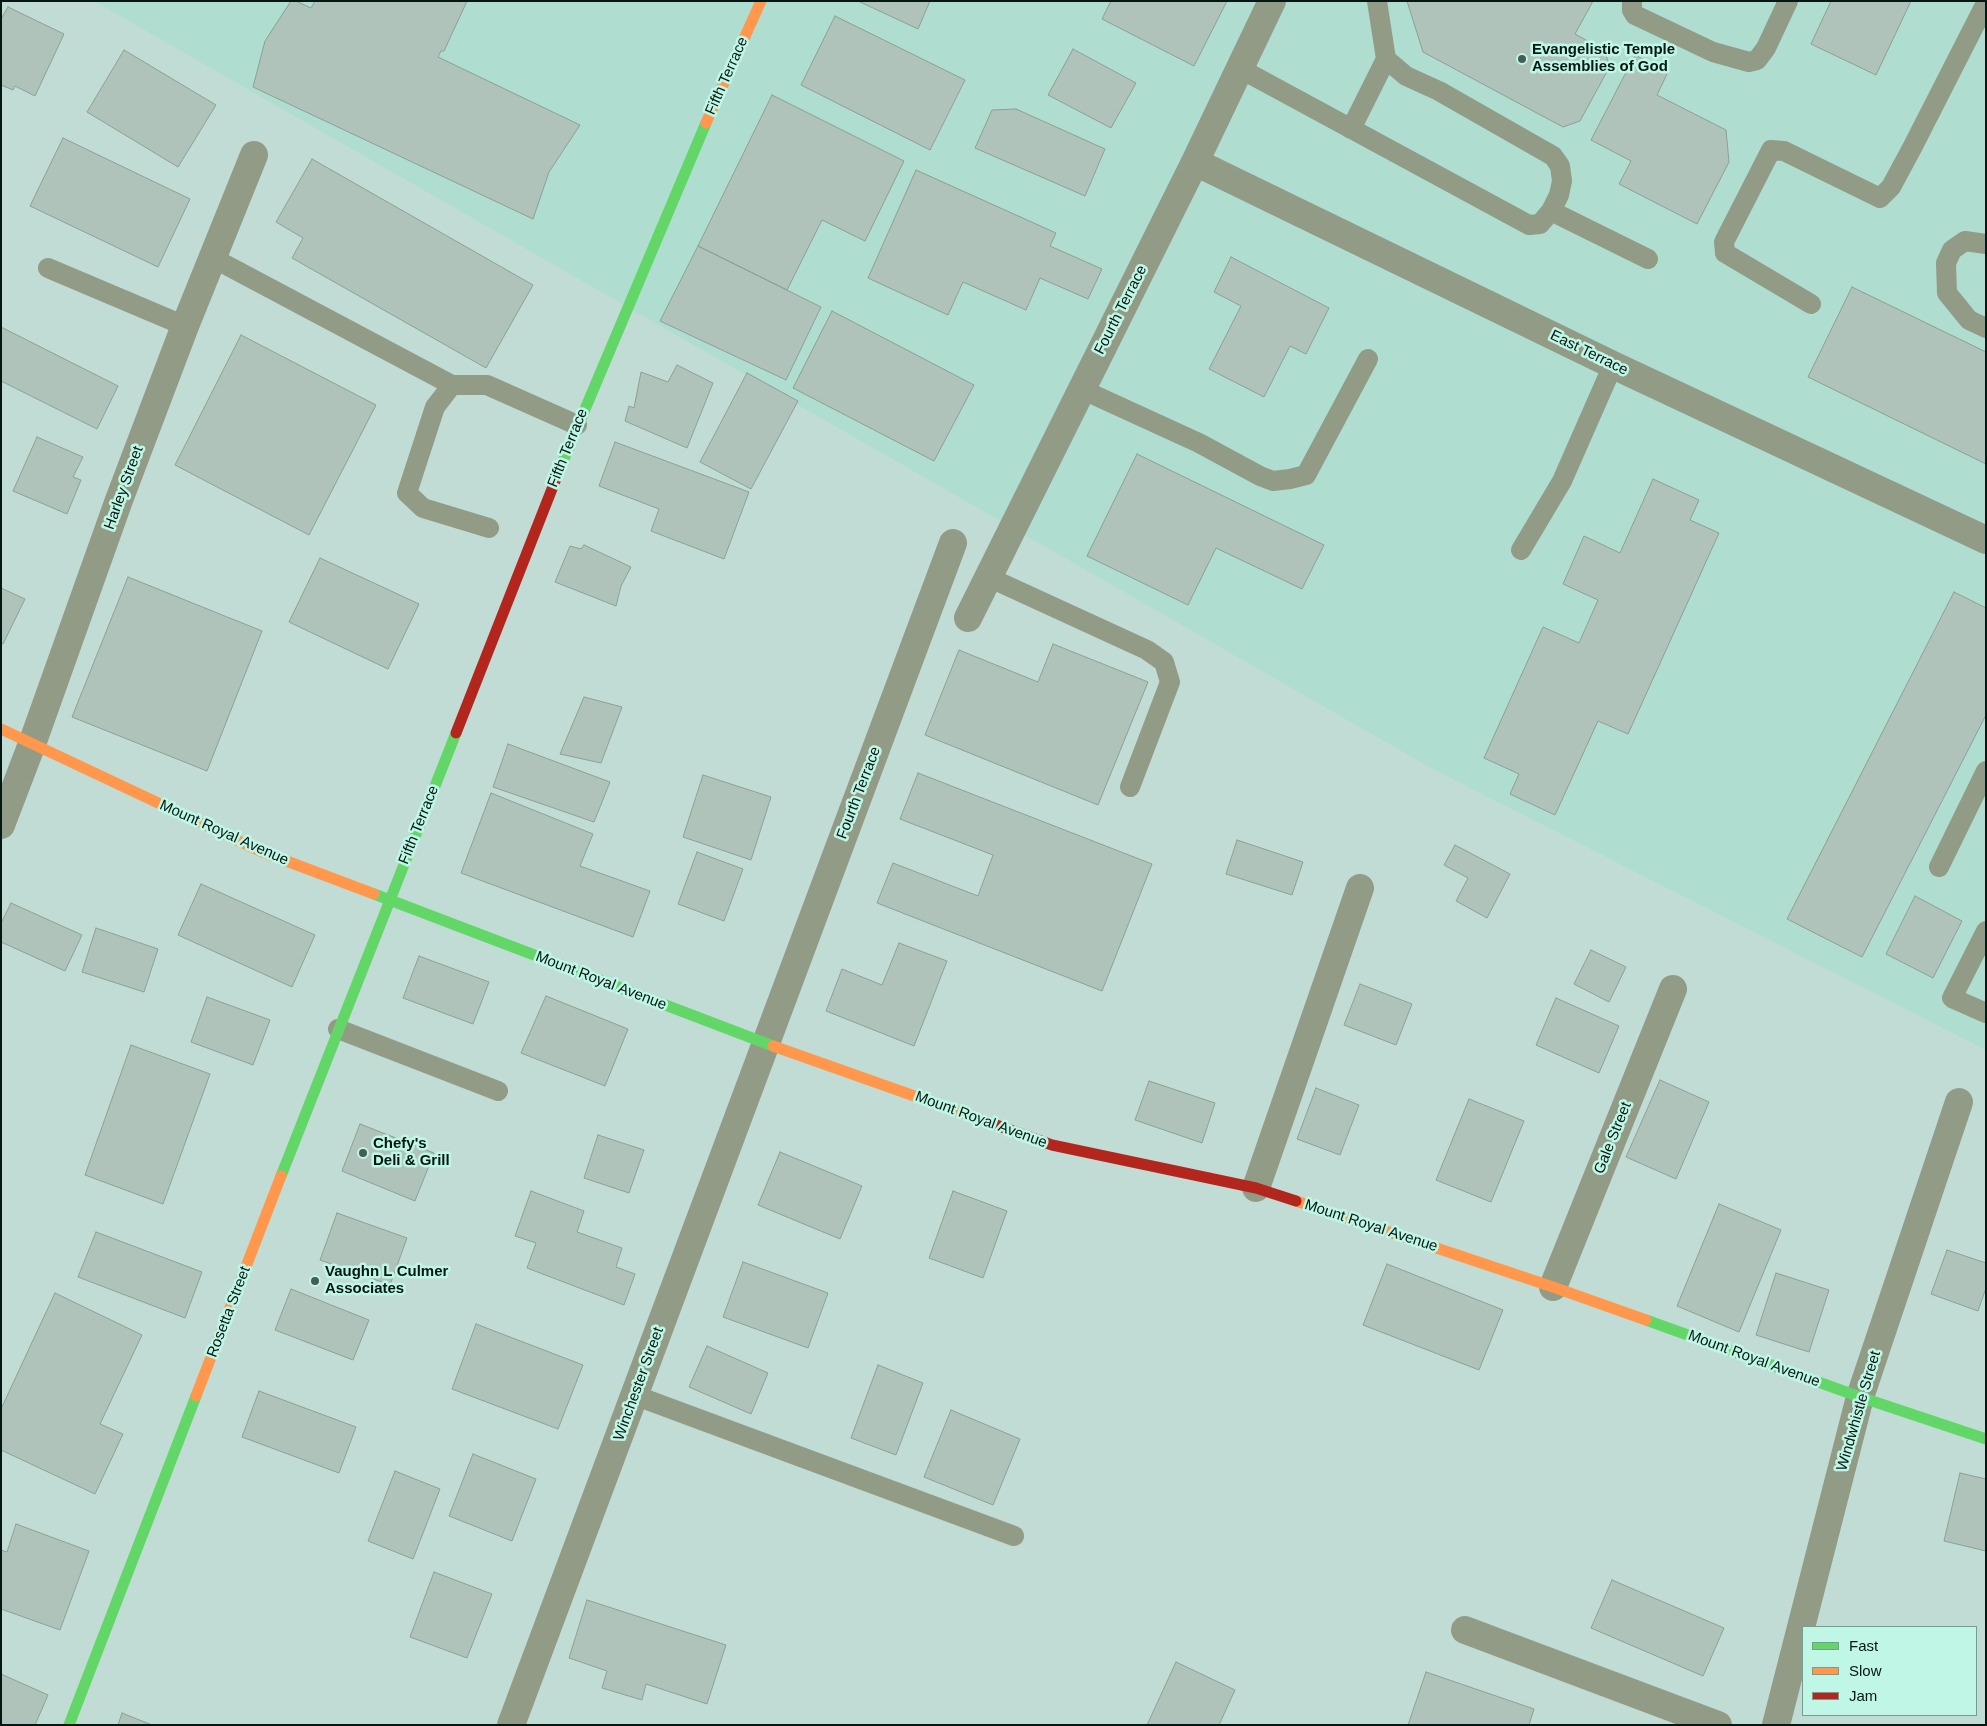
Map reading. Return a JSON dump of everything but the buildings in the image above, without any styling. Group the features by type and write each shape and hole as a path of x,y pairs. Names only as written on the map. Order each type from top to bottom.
{"street":[{"name":"Fifth Terrace","path":"389,900 491,647 577,425 688,163 761,1"},
{"name":"Fourth Terrace","path":"968,618 1195,162 1272,1"},
{"name":"Harley Street","path":"1,825 119,500 185,326 254,155"},
{"name":"East Terrace","path":"1195,162 1613,365 1986,540"},
{"name":"Fourth Terrace","path":"766,1043 953,543"},
{"name":"Mount Royal Avenue","path":"1,729 260,851 766,1043 1052,1145 1256,1188 1553,1287 1860,1397 1986,1439"},
{"path":"1256,1188 1360,888"},
{"name":"Rosetta Street","path":"70,1725 389,900"},
{"name":"Gale Street","path":"1553,1287 1673,988"},
{"name":"Winchester Street","path":"511,1725 766,1043"},
{"name":"Windwhistle Street","path":"1776,1725 1860,1397 1959,1102"},
{"path":"1465,1630 1718,1725"}],"lane":[{"path":"1351,128 1386,58 1377,1"},
{"path":"1632,1 1632,10 1635,15 1713,52 1748,62 1756,60 1766,48 1788,1"},
{"path":"1811,304 1725,252 1724,242 1771,150 1784,151 1880,198 1891,187 1986,3"},
{"path":"1239,68 1530,225 1540,224 1551,211 1559,194 1562,181 1560,166 1553,156 1439,92 1406,76 1386,58"},
{"path":"1551,211 1648,259"},
{"path":"1986,244 1965,241 1952,250 1946,264 1947,293 1969,320 1986,328"},
{"path":"213,258 452,385 487,385 577,425"},
{"path":"48,268 185,326"},
{"path":"1081,389 1199,443 1260,476 1273,481 1290,480 1306,475 1368,359"},
{"path":"1521,550 1562,481 1613,365"},
{"path":"452,385 435,407 407,493 423,508 488,528"},
{"path":"988,577 1147,650 1164,662 1170,682 1130,787"},
{"path":"1939,867 1986,771"},
{"path":"1986,932 1952,998 1986,1013"},
{"path":"338,1029 498,1091"},
{"path":"634,1396 1014,1536"}],"shaded area":[{"path":"94,1 1986,1 1986,1050 1431,768"}],"traffic: fast":[{"path":"561,466 706,123"},
{"path":"281,1176 456,733"},
{"path":"374,894 773,1046"},
{"path":"1646,1320 1860,1397 1986,1439"},
{"path":"69,1725 196,1396"}],"traffic: slow":[{"path":"706,123 761,1"},
{"path":"1,729 260,851 374,894"},
{"path":"773,1046 985,1121"},
{"path":"196,1396 281,1176"},
{"path":"1296,1201 1646,1320"}],"traffic: jam":[{"path":"456,733 561,466"},
{"path":"985,1121 1052,1145 1256,1188 1296,1201"}],"place":[{"name":"Evangelistic Temple Assemblies of God","path":"1522,59"},
{"name":"Chefy's Deli & Grill","path":"363,1153"},
{"name":"Vaughn L Culmer Associates","path":"315,1281"}]}
